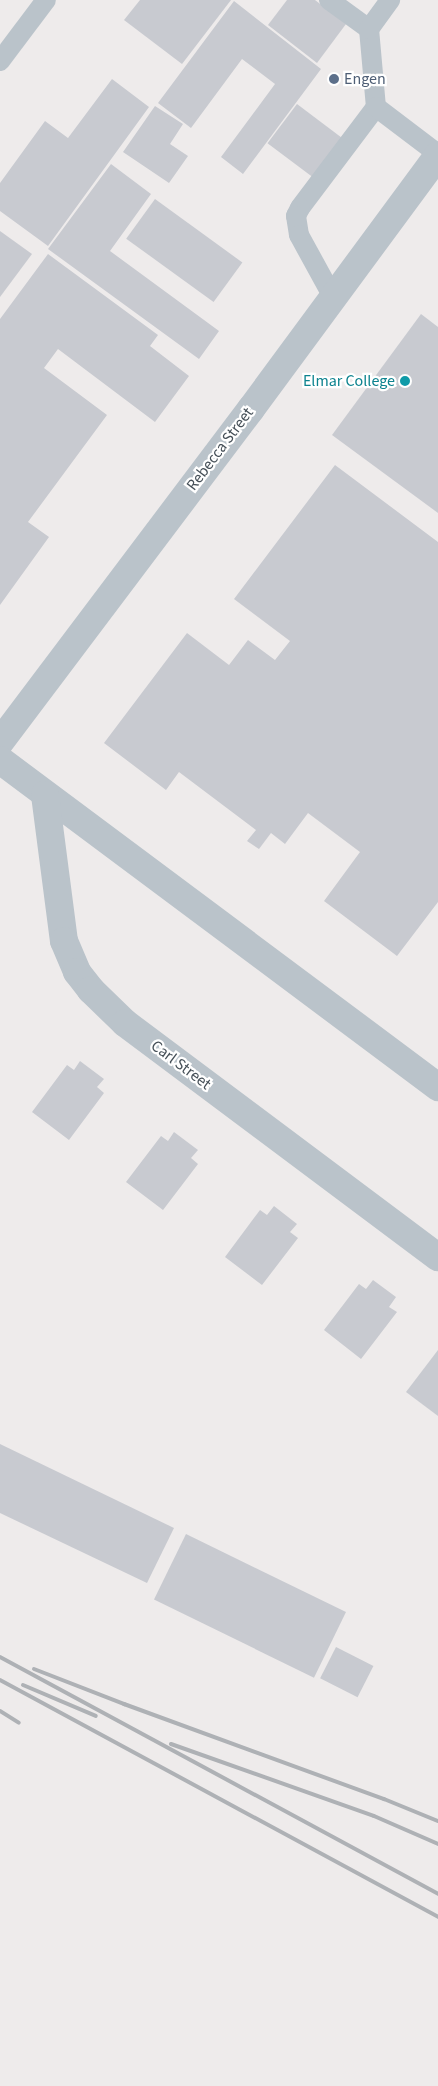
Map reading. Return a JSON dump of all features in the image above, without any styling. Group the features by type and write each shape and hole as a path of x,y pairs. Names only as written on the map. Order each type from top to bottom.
{"street":[{"name":"Rebecca Street","path":"0,742 334,297 438,154"},
{"path":"0,760 438,1087"},
{"name":"Carl Street","path":"45,795 64,941 77,972 91,990 126,1023 438,1257"}],"lane":[{"path":"0,61 46,0"},
{"path":"329,0 369,30"},
{"path":"334,297 299,235 296,216 300,208 376,107 369,30 390,0"},
{"path":"376,107 438,154"}],"building":[{"path":"140,0 231,0 182,64 124,20"},
{"path":"287,0 315,0 346,24 317,63 268,25"},
{"path":"234,1 321,69 243,174 221,157 275,84 242,59 191,128 158,103"},
{"path":"112,79 149,107 48,246 0,211 0,183 45,121 68,138"},
{"path":"297,104 346,141 316,180 268,143"},
{"path":"155,106 183,124 170,144 188,156 169,183 123,152"},
{"path":"111,164 151,194 110,251 219,331 199,359 48,249"},
{"path":"155,199 242,262 214,302 126,239"},
{"path":"0,231 32,254 0,297"},
{"path":"48,254 158,335 150,346 189,376 155,422 58,349 44,368 107,415 28,522 49,537 0,605 0,319"},
{"name":"Elmar College","path":"421,314 438,327 438,513 332,435"},
{"path":"335,465 438,542 438,902 397,956 324,901 360,852 308,813 285,844 271,833 259,849 247,841 256,830 179,772 166,790 104,743 187,633 229,665 248,640 275,660 290,641 234,599"},
{"path":"80,1061 104,1079 97,1087 104,1093 69,1140 32,1112 67,1065 74,1070"},
{"path":"174,1132 198,1150 191,1158 198,1164 163,1210 126,1182 161,1136 168,1141"},
{"path":"274,1206 297,1224 290,1232 298,1238 262,1285 225,1257 260,1210 267,1215"},
{"path":"373,1280 396,1297 389,1307 397,1312 361,1359 324,1330 359,1284 366,1289"},
{"path":"438,1350 438,1416 406,1392"},
{"path":"0,1444 174,1528 147,1583 0,1513"},
{"path":"186,1534 346,1612 314,1678 154,1600"},
{"path":"336,1647 373,1666 358,1697 320,1678"}],"railway":[{"path":"0,1657 438,1894"},
{"path":"34,1669 384,1799 438,1821"},
{"path":"0,1680 438,1917"},
{"path":"23,1685 96,1716"},
{"path":"0,1711 19,1723"},
{"path":"171,1744 374,1816 438,1844"}],"place":[{"name":"Engen","path":"334,79"},
{"name":"Elmar College","path":"405,381"}]}
